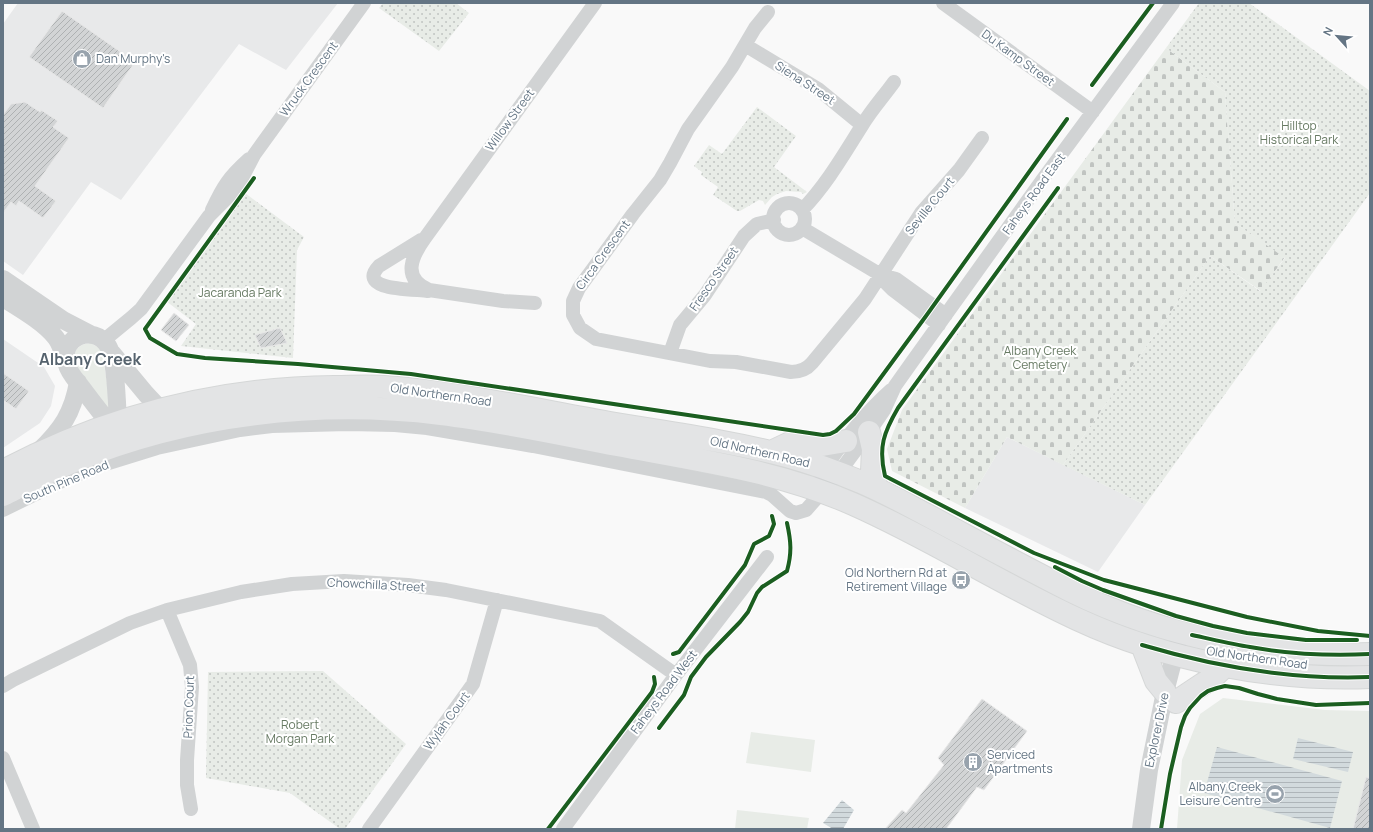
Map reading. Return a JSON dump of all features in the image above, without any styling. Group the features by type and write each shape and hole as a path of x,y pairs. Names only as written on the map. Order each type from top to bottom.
{"highway":[{"name":"Old Northern Road","path":"114,423 161,410 244,393 318,388 382,387 442,394 709,440 787,456 877,489 1073,592 1165,628 1250,648 1338,655 1370,654"},
{"name":"Old Northern Road","path":"125,450 181,427 249,414 309,408 379,408 441,414 516,426 764,473 817,490 887,520 1078,620 1142,645 1225,666 1294,675 1370,677"},
{"path":"3,471 61,443 114,423 125,450"},
{"path":"869,432 873,449 872,471 877,489"},
{"path":"770,452 790,443 822,445 846,441"},
{"name":"South Pine Road","path":"3,495 72,461 125,450"},
{"path":"1142,645 1156,681 1171,697 1203,684 1225,666"}],"street":[{"name":"Wruck Crescent","path":"101,342 141,309 209,216 230,196 241,180 254,155 364,3"},
{"name":"Willow Street","path":"431,291 424,288 414,278 412,271 413,256 595,3"},
{"name":"Du Kamp Street","path":"943,3 1092,112"},
{"name":"Faheys Road East","path":"817,490 831,471 869,432 884,410 895,386 1092,112 1173,3"},
{"name":"Circa Crescent","path":"768,12 755,28 729,72 688,129 662,176 579,288 572,301 572,312 577,324 583,331 602,341 710,361 736,362 791,372 802,370 810,366 846,323 881,275"},
{"name":"Siena Street","path":"745,45 818,89 862,125"},
{"path":"802,210 829,177 862,125 894,82"},
{"name":"Seville Court","path":"881,275 915,220 959,170 982,138"},
{"path":"784,204 794,204 802,210 805,218 802,228 794,233 785,234 777,228 774,220 776,210 784,204"},
{"name":"Fresco Street","path":"670,353 680,325 709,290 744,236 757,224 774,220"},
{"path":"802,228 881,275 896,279 942,320"},
{"name":"Willow Street","path":"425,238 379,266 373,275 376,282 383,286 503,301 535,302"},
{"path":"3,279 63,320 101,342 161,410"},
{"path":"3,298 35,320 52,334 60,346 66,364 78,382 114,423"},
{"path":"66,364 66,352 70,342 78,337 101,342"},
{"path":"101,342 114,423"},
{"path":"36,454 57,433 65,421 73,405 78,382"},
{"name":"Faheys Road East","path":"831,471 846,441 876,404 895,386"},
{"path":"125,450 157,448 240,430 272,426 348,424 395,425 427,428 533,446 756,490 772,495 790,511 796,513 806,510 817,490"},
{"name":"South Pine Road","path":"3,510 64,480 99,466 125,450"},
{"name":"Faheys Road West","path":"564,829 676,675 767,557"},
{"name":"Chowchilla Street","path":"3,686 12,680 130,623 167,610 241,592 292,584 344,581 408,585 446,590 600,621 676,675"},
{"name":"Wylah Court","path":"369,829 472,684 497,600"},
{"name":"Prion Court","path":"167,610 190,665 192,687 187,760 187,785 191,809"},
{"name":"Explorer Drive","path":"1151,829 1171,697 1186,634"},
{"name":"Explorer Drive","path":"1141,829 1149,770 1171,697"},
{"path":"3,758 32,829"}],"shaded area":[{"path":"18,3 338,3 286,70 239,44 121,200 91,182 23,275 3,261 3,24"},
{"path":"3,339 44,367 55,386 51,406 40,423 3,448"},
{"path":"1007,437 1145,505 1098,572 965,508"},
{"path":"1298,738 1353,752 1348,772 1293,759"},
{"path":"1217,747 1342,781 1330,828 1204,793"},
{"path":"842,800 854,810 843,829 833,829 823,823"}],"green space":[{"path":"383,3 456,3 469,13 439,51 379,8"},
{"name":"Hilltop Historical Park","path":"1199,3 1249,3 1370,91 1370,193 1145,505 1063,465 1210,256 1260,291 1285,258 1235,223 1225,92 1166,48"},
{"name":"Albany Creek Cemetery","path":"1166,48 1225,92 1235,223 1285,257 1261,291 1210,256 1063,465 1007,437 965,508 892,471 887,449 902,410"},
{"path":"757,107 796,136 774,167 807,192 803,194 801,192 786,191 772,197 765,205 763,201 759,200 740,211 737,211 713,195 718,187 701,175 702,172 694,166 709,145 722,154"},
{"name":"Jacaranda Park","path":"245,193 304,237 297,250 293,358 181,346 196,324 166,301"},
{"path":"91,343 102,350 111,410 108,411 74,360 76,350 79,347"},
{"name":"Robert Morgan Park","path":"323,671 406,744 345,829 340,829 290,793 206,778 208,672"},
{"name":"Albany Creek Leisure Centre","path":"1223,698 1325,710 1370,711 1370,829 1177,829 1182,760 1200,714"},
{"path":"751,732 815,740 811,772 746,763"},
{"path":"737,810 809,818 807,829 735,829"}],"building":[{"name":"Dan Murphy's","path":"62,11 135,62 103,108 29,57"},
{"path":"25,102 58,121 53,127 69,138 35,186 56,201 43,218 19,201 16,206 11,202 3,213 3,115 11,104"},
{"path":"174,313 189,325 176,341 161,330"},
{"path":"280,328 287,343 261,348 255,335"},
{"path":"3,373 29,391 16,409 3,400"},
{"name":"Serviced Apartments","path":"982,699 1027,731 984,790 977,787 946,829 885,829 902,810 906,813 944,765 938,758"},
{"path":"1366,777 1370,778 1370,829 1353,829"}],"cycle path":[{"path":"1092,85 1153,3"},
{"path":"254,178 145,329 150,338 177,354 205,358 298,364 411,374 823,435 836,431 854,414 1067,119"},
{"path":"1058,188 898,408 886,432 882,448 885,476 1034,553 1104,580 1247,617 1318,631 1370,636"},
{"path":"673,654 679,652 745,565 754,544 769,536 774,524 772,516"},
{"path":"659,728 684,695 691,677 706,657 748,612 757,593 762,587 787,571 790,558 787,523"},
{"path":"1055,567 1103,590 1176,616 1213,626 1247,633 1306,640 1357,640"},
{"path":"1192,635 1243,646 1295,653 1325,655 1370,654"},
{"path":"1142,645 1226,666 1284,674 1370,677"},
{"path":"548,829 652,692 655,684 654,677"},
{"path":"1161,829 1170,774 1181,727 1190,708 1208,691 1225,686 1239,688 1277,699 1316,705 1370,703"}],"place":[{"name":"Dan Murphy's","path":"82,59"},
{"name":"Old Northern Rd at Retirement Village","path":"961,580"},
{"name":"Serviced Apartments","path":"973,762"},
{"name":"Albany Creek Leisure Centre","path":"1275,794"}],"district":[{"name":"Albany Creek","path":"90,359"}]}
